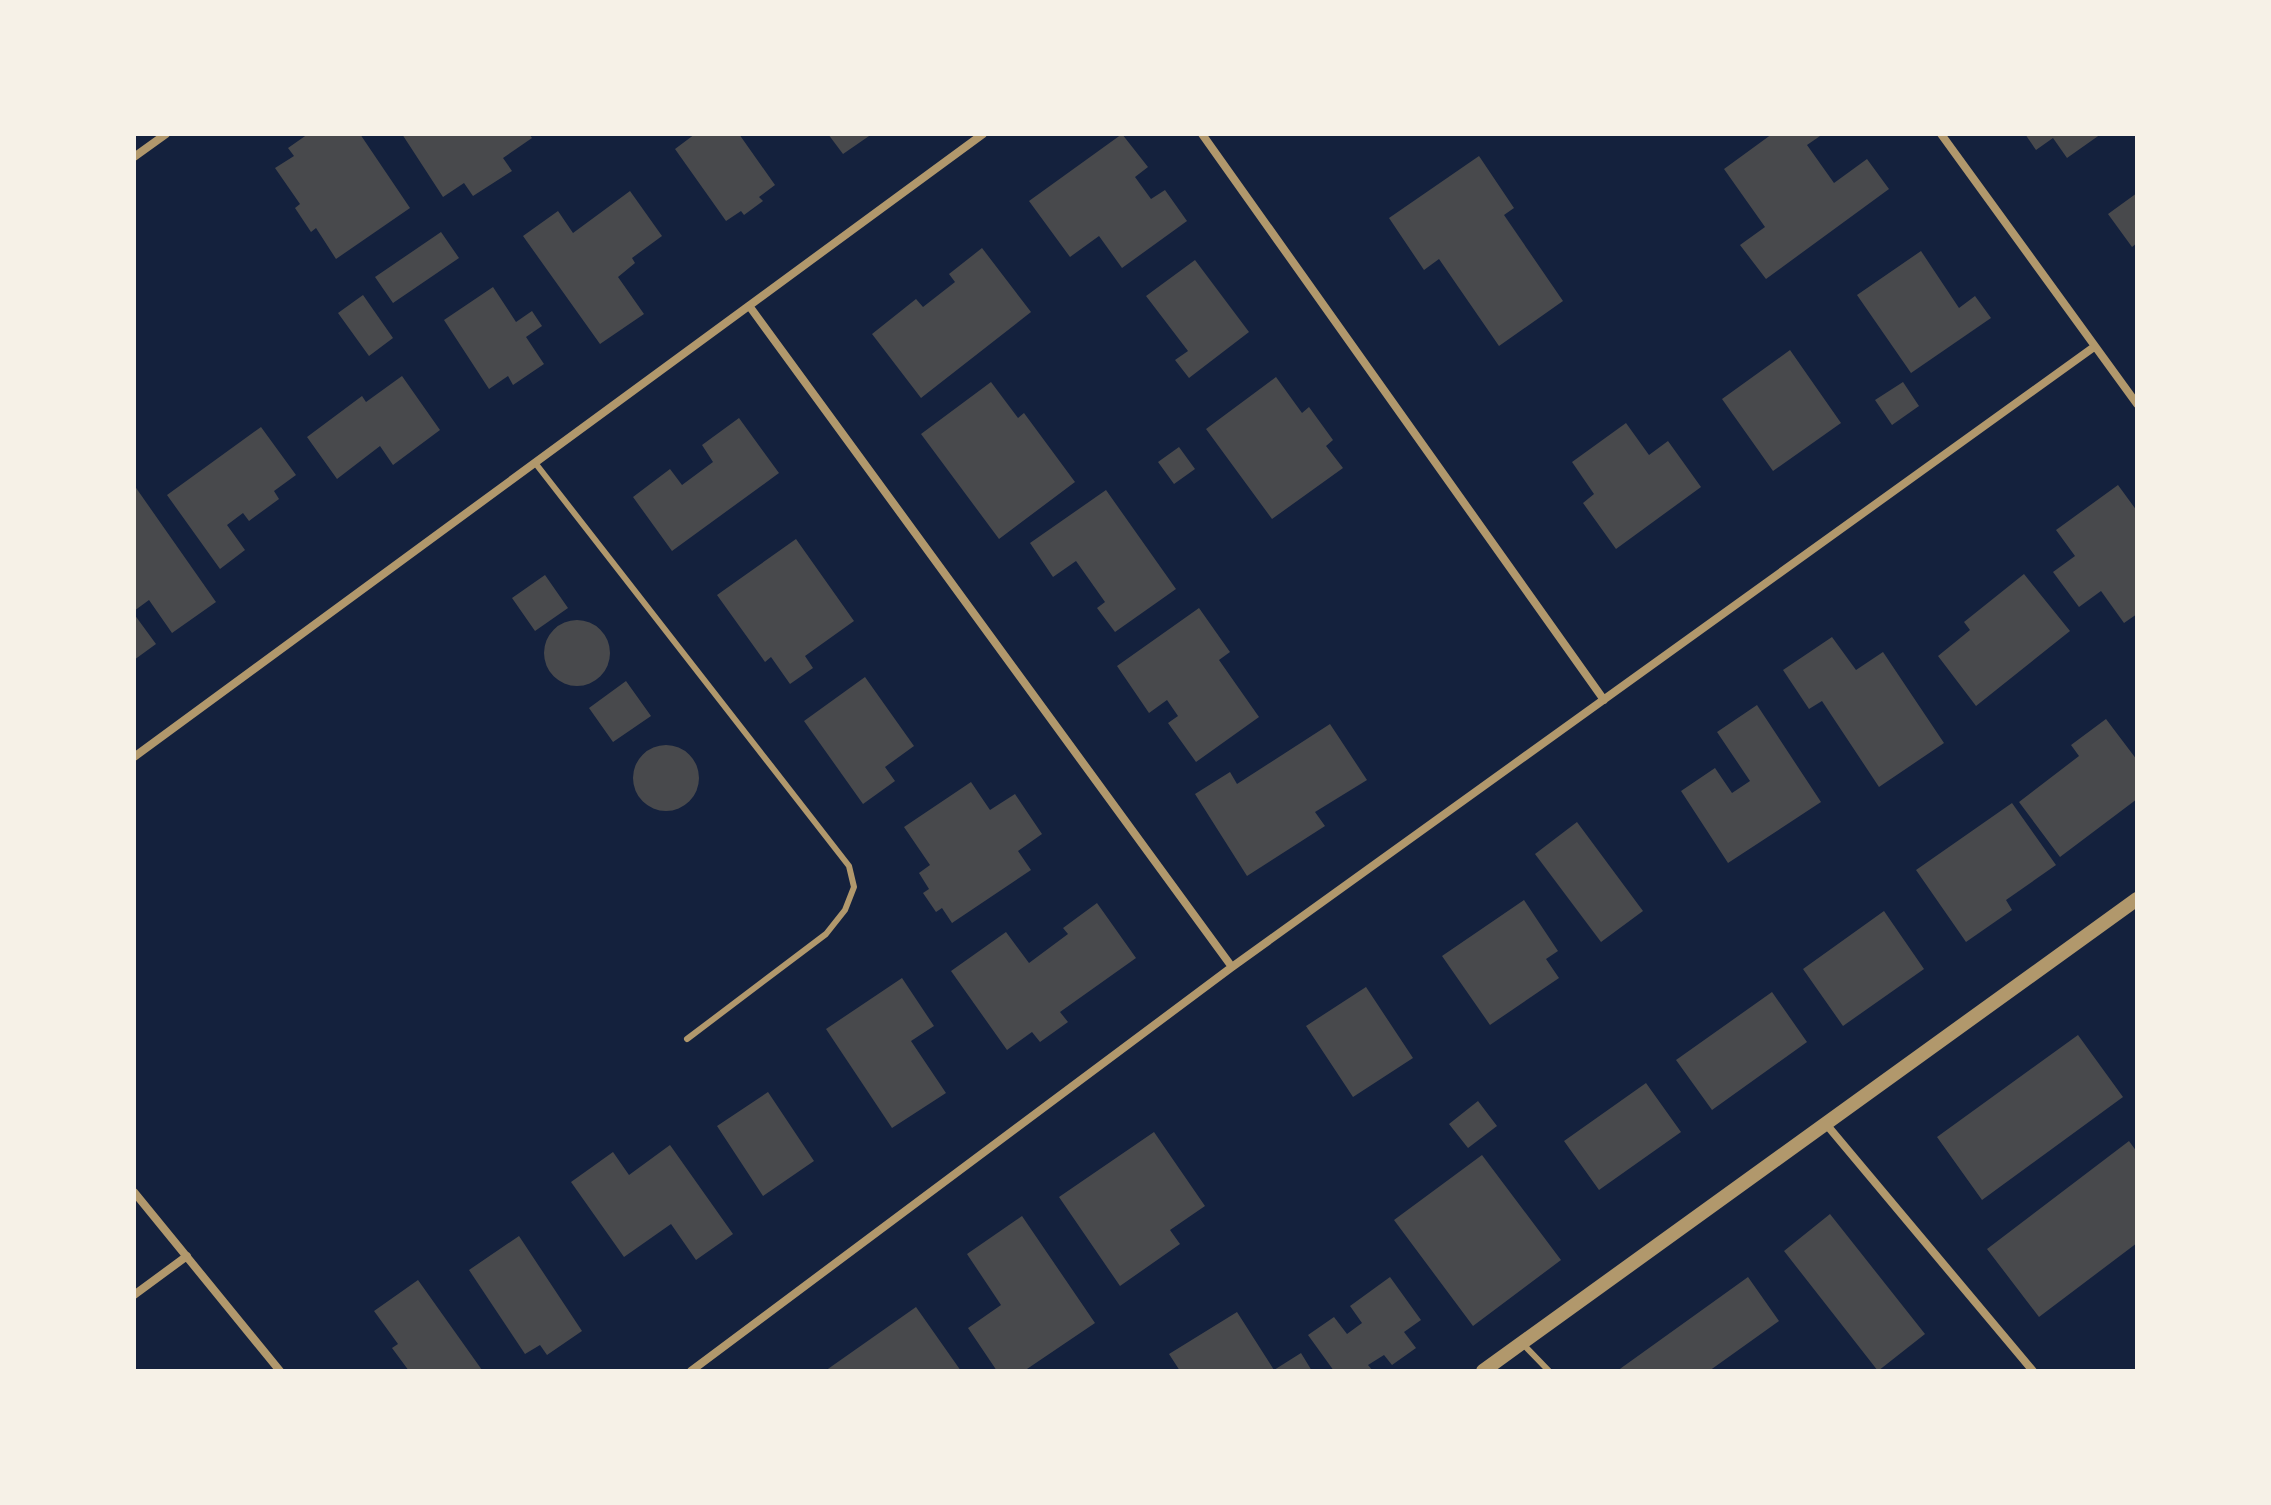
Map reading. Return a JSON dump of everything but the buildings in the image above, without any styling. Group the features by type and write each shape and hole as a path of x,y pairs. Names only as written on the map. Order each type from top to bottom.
{"street":[{"path":"134,157 166,134"},
{"path":"134,757 983,134"},
{"path":"1202,134 1604,700"},
{"path":"1941,134 2137,404"},
{"path":"750,307 1232,967"},
{"path":"691,1371 1232,967 2094,347"},
{"path":"1483,1371 2137,899"},
{"path":"1826,1124 2033,1371"},
{"path":"134,1192 280,1371"},
{"path":"134,1295 187,1256"}],"lane":[{"path":"536,464 849,866 854,887 845,910 826,934 687,1039"},
{"path":"1522,1343 1549,1371"}]}
